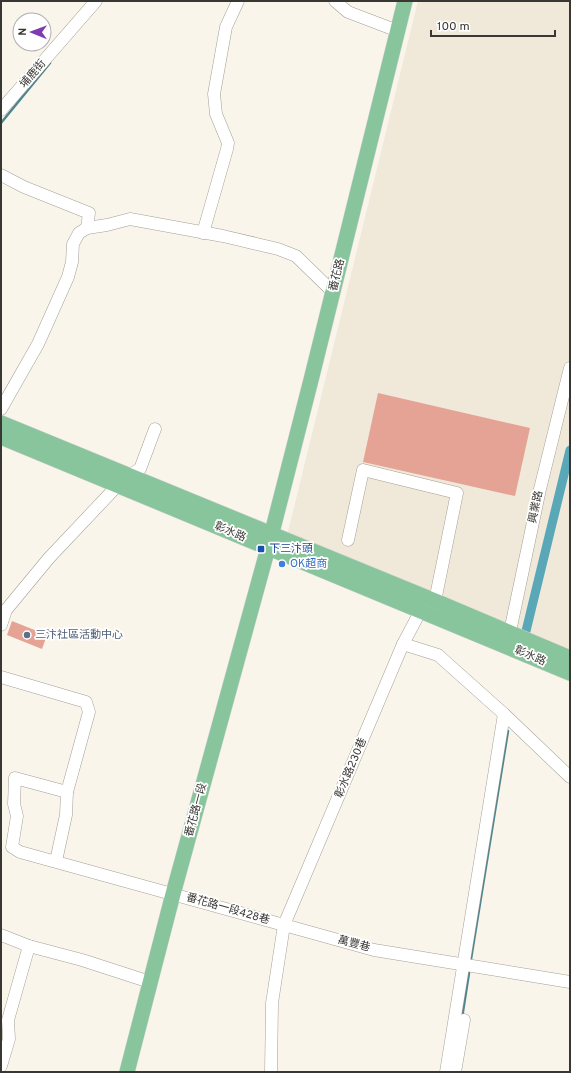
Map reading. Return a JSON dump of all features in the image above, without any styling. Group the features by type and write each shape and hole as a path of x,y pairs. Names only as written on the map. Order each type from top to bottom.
{"main road":[{"name":"番花路","path":"269,541 311,380 405,1"},
{"name":"彰水路","path":"1,424 123,481"},
{"name":"彰水路","path":"1,437 123,481 269,541 435,601 509,639 570,673"},
{"name":"彰水路","path":"269,541 420,612 570,658"},
{"name":"番花路一段","path":"127,1072 173,894 269,541"}],"street":[{"name":"埔鹿街","path":"1,110 96,1"},
{"path":"203,233 227,150 228,143 216,114 214,94 226,27 238,1"},
{"path":"335,1 348,12 398,31"},
{"path":"1,175 24,187 89,214 87,228"},
{"path":"1,409 38,344 68,277 72,262 73,244 79,233 87,228 130,219 223,236 278,249 296,256 333,292"},
{"name":"興業路","path":"509,639 540,489 570,368"},
{"path":"1,626 6,610 44,564 123,481 140,469 155,429"},
{"path":"348,540 363,470 457,493 435,601"},
{"name":"彰水路230巷","path":"284,925 403,644 420,612"},
{"path":"403,644 438,656 508,718 570,777"},
{"path":"1,677 86,702 89,712 67,792 66,815 56,861"},
{"path":"455,1072 468,966 508,718"},
{"name":"番花路一段428巷","path":"67,792 16,778 14,804 17,816 12,847 20,852 284,925"},
{"path":"271,1072 272,1003 284,925"},
{"name":"萬豐巷","path":"284,925 374,950 570,982"},
{"path":"1,935 29,946 82,960 150,982"},
{"path":"1,1066 9,1039 8,1020 29,946"},
{"path":"446,1072 468,966"}],"shaded area":[{"path":"418,1 570,1 570,655 287,536"}],"building":[{"path":"378,393 530,428 515,496 363,462"},
{"name":"三汴社區活動中心","path":"12,621 47,635 42,649 7,635"}],"waterway":[{"path":"1,123 50,63"},
{"path":"526,631 570,450"},
{"path":"471,959 508,731"},
{"path":"462,1018 469,973"}],"place":[{"name":"下三汴頭","path":"261,549"},
{"name":"OK超商","path":"282,564"},
{"name":"三汴社區活動中心","path":"27,635"}]}
